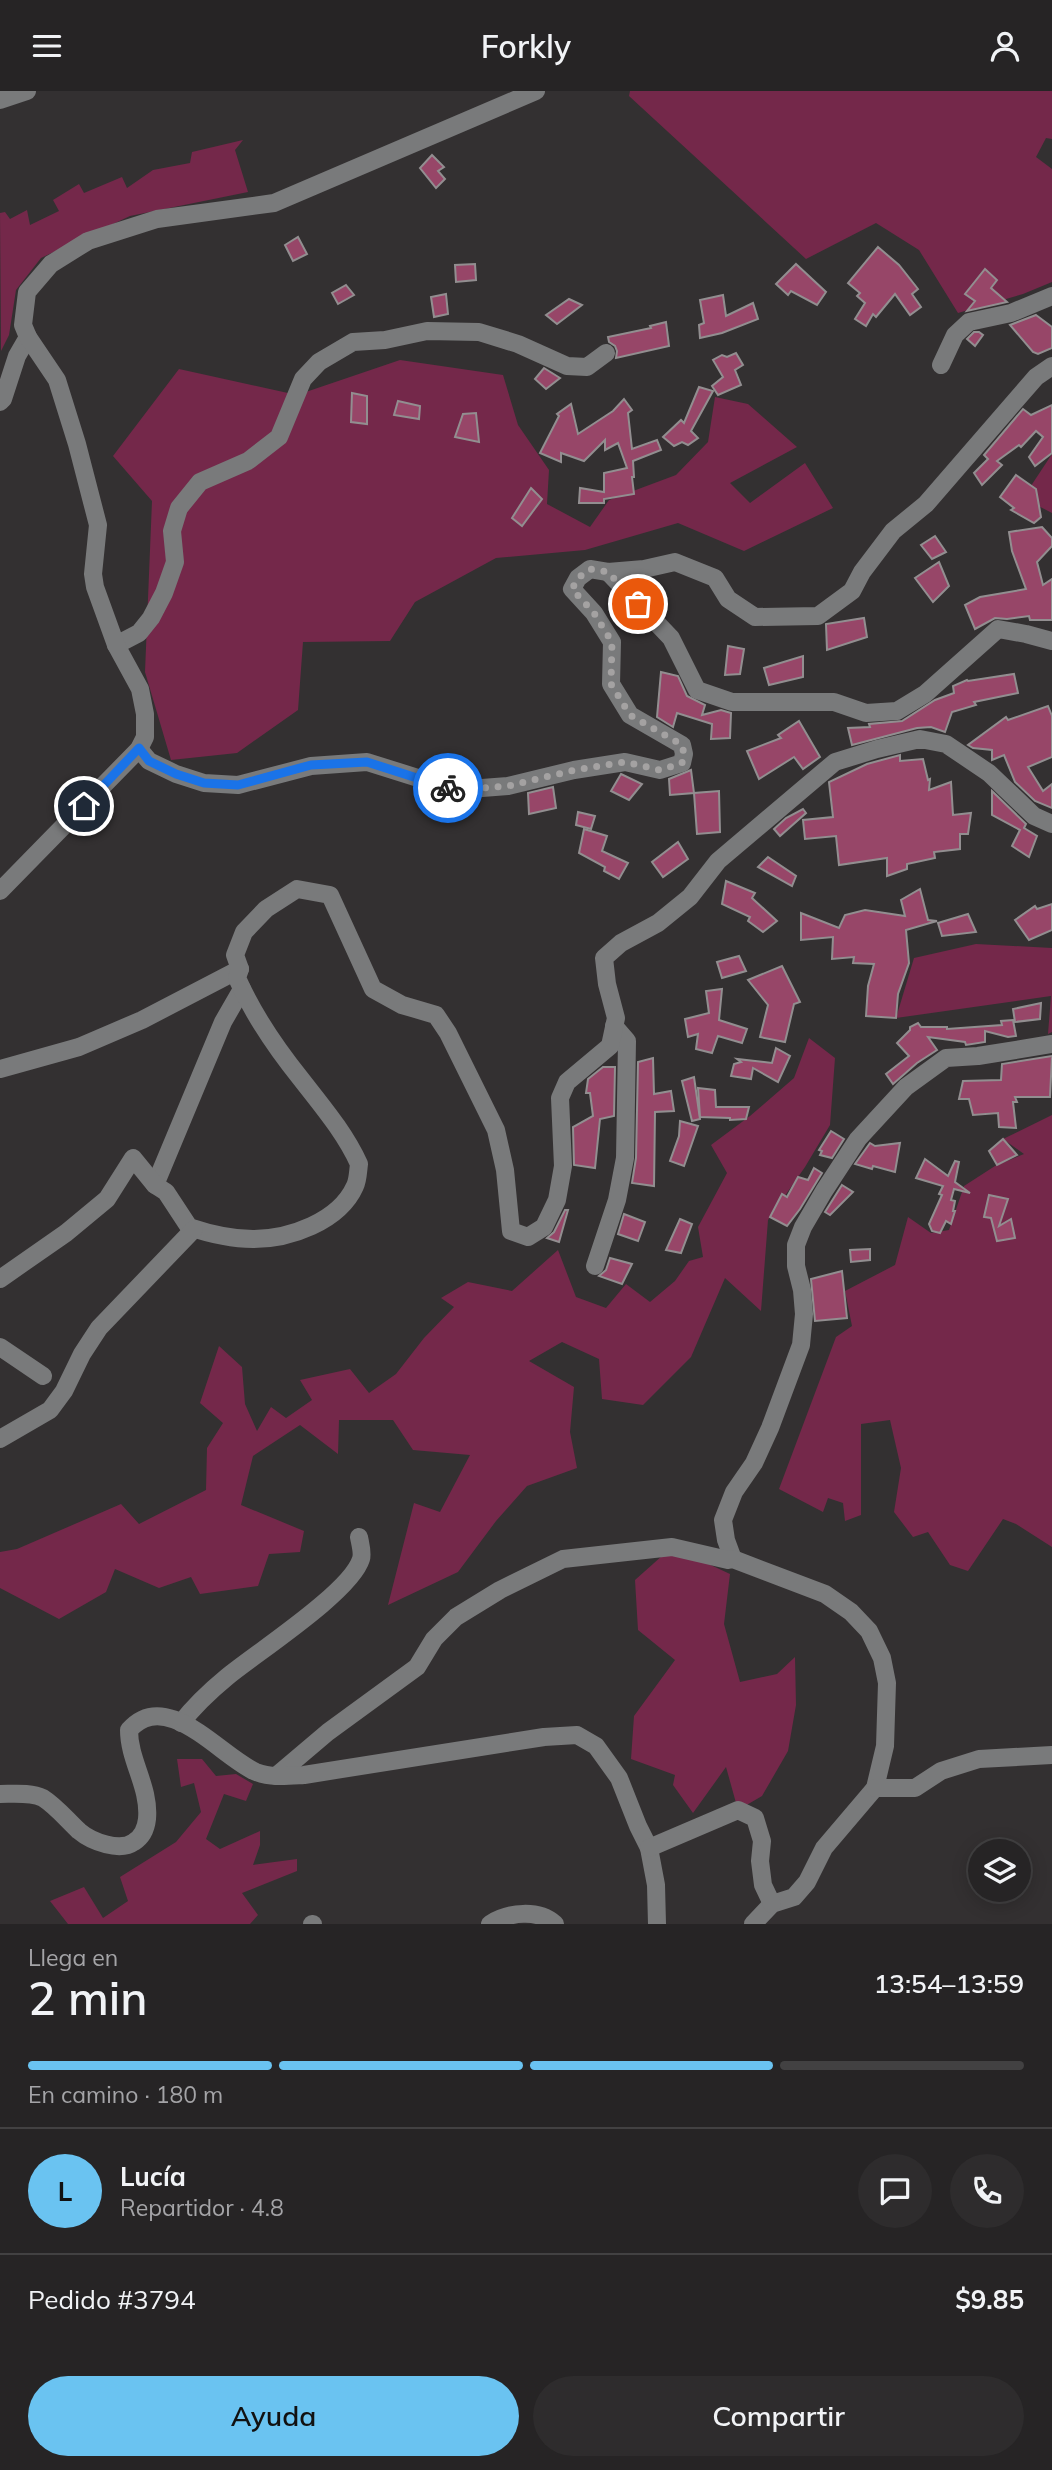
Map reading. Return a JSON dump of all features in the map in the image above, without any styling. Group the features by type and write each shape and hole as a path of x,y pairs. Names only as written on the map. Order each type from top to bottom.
{"street":[{"path":"0,100 27,91"},
{"path":"0,891 139,748 145,737 145,715 140,689 116,645 93,574 99,525 77,444 57,380 27,337 23,325 27,292 51,264 88,241 157,219 274,203 536,91"},
{"path":"941,365 955,335 969,322 1011,313 1052,296"},
{"path":"116,645 139,633 151,618 164,593 175,562 172,531 179,508 200,482 248,461 279,437 303,379 319,362 353,342 384,340 427,331 479,332 518,344 567,366 587,367 606,353"},
{"path":"0,402 4,399 17,356 27,337"},
{"path":"139,748 149,761 176,774 204,783 238,785 311,765 367,762 457,790 508,786 575,770 625,762 660,770 682,763 682,745 630,715 611,684 612,642 594,613 572,589 578,578 590,569 608,572 644,569 675,562 715,578 728,599 755,617 817,616 852,591 862,572 893,531 926,504 1036,377 1049,371"},
{"path":"608,572 671,638 697,690 732,702 834,702 866,713 897,711 925,694 998,629 1052,641"},
{"path":"0,1279 66,1233 107,1199 133,1158 155,1185 166,1192 189,1227 225,1237 255,1239 290,1234 319,1222 338,1209 355,1186 359,1164 324,1106 275,1044 237,978 240,969 235,955 244,932 266,909 297,889 330,895 373,989 402,1005 436,1014 496,1130 505,1170 511,1231 528,1237 544,1227 557,1200 563,1166 560,1098 567,1082 610,1046 616,1018 607,984 604,958 621,943 658,923 690,897 718,861 835,762 920,739 946,744 989,773 1034,816 1052,824"},
{"path":"0,1069 79,1047 142,1020 240,969"},
{"path":"155,1185 223,1023 242,989"},
{"path":"595,1266 617,1201 625,1158 627,1041 614,1026"},
{"path":"733,1559 723,1520 734,1492 754,1463 770,1428 801,1345 804,1314 796,1266 796,1245 824,1191 858,1139 906,1087 946,1058 978,1056 1052,1044"},
{"path":"0,1439 50,1410 64,1391 82,1354 99,1328 194,1229"},
{"path":"0,1347 43,1375"},
{"path":"181,1723 198,1702 228,1676 310,1614 346,1582 362,1558 359,1537"},
{"path":"276,1776 328,1731 417,1667 434,1639 456,1617 500,1590 563,1559 673,1546 733,1559 825,1594 851,1612 869,1631 882,1658 887,1683 885,1746 875,1788 824,1848 807,1882 794,1897 772,1904 753,1924"},
{"path":"0,1794 19,1793 40,1797 81,1833 115,1846 129,1845 140,1838 147,1823 148,1802 129,1745 129,1730 137,1721 155,1715 204,1734 238,1763 259,1773 276,1776 304,1775 544,1737 577,1735 596,1746 619,1778 649,1848 656,1885 657,1924"},
{"path":"875,1788 915,1788 941,1771 979,1759 1052,1755"},
{"path":"649,1848 738,1810 754,1818 762,1841 760,1861 763,1885 772,1904"},
{"path":"490,1924 529,1914 543,1915 555,1924"}],"shaded area":[{"path":"630,91 1052,91 1052,139 1046,138 1036,157 1052,169 1052,282 1023,294 958,313 919,250 876,223 806,259 629,96"},
{"path":"243,140 235,150 248,192 130,216 41,258 16,290 9,335 1,351 0,213 5,212 10,219 27,210 30,225 59,211 53,200 79,184 84,193 122,177 127,188 153,170 190,163 192,152"},
{"path":"400,360 503,375 518,425 549,470 547,504 590,527 609,500 676,475 708,442 715,397 748,404 797,447 730,483 750,503 805,463 833,508 744,551 678,523 585,550 496,558 415,602 390,641 303,642 298,710 237,753 171,760 145,672 152,501 113,456 179,369 297,395"},
{"path":"1052,454 1052,513 1023,498"},
{"path":"976,944 1052,948 1052,1032 1048,1034 1051,996 896,1018 914,958"},
{"path":"809,1038 835,1058 830,1125 768,1220 761,1311 725,1278 691,1357 643,1405 602,1399 599,1359 562,1342 529,1361 574,1387 570,1432 577,1468 527,1486 496,1521 458,1572 388,1605 414,1503 440,1512 470,1455 413,1450 393,1420 339,1420 338,1454 300,1425 253,1456 241,1505 304,1531 300,1552 269,1554 258,1586 200,1594 191,1577 159,1588 115,1569 106,1592 59,1619 0,1588 0,1552 17,1549 121,1504 139,1524 206,1490 207,1448 223,1423 200,1403 219,1346 242,1367 245,1404 257,1431 271,1407 286,1418 312,1400 300,1380 350,1369 369,1393 396,1374 424,1338 454,1307 441,1298 468,1282 512,1291 558,1250 576,1297 606,1308 626,1284 650,1302 675,1281 689,1261 703,1257 698,1227 727,1173 711,1145 794,1078"},
{"path":"1052,1115 1052,1547 1016,1524 1003,1519 968,1571 950,1565 928,1532 913,1537 894,1512 901,1468 890,1420 861,1424 861,1515 845,1521 843,1503 828,1498 823,1512 779,1489 836,1337 852,1326 845,1291 895,1265 908,1217 931,1233 949,1230 964,1186 995,1166 1024,1154 1003,1139"},
{"path":"672,1547 730,1574 724,1624 740,1682 777,1674 795,1657 796,1705 788,1751 762,1796 738,1810 726,1767 693,1813 673,1785 675,1775 631,1759 634,1716 675,1660 638,1630 635,1580"},
{"path":"177,1759 202,1759 216,1776 236,1774 253,1784 246,1801 224,1794 206,1839 220,1849 260,1831 260,1845 253,1865 297,1859 297,1871 242,1893 258,1915 250,1924 68,1924 50,1901 84,1887 103,1918 128,1901 120,1877 176,1842 201,1812 194,1783 181,1787"}],"building":[{"path":"432,155 444,167 438,171 445,179 436,188 420,168"},
{"path":"298,237 307,254 293,261 285,245"},
{"path":"878,247 899,265 918,289 912,294 921,307 910,315 895,294 876,317 873,314 866,326 855,319 865,303 857,296 860,293 848,283"},
{"path":"475,264 476,280 456,282 455,265"},
{"path":"796,264 826,292 817,305 791,291 788,295 776,284"},
{"path":"985,269 997,280 991,288 1007,302 967,311 975,301 965,294"},
{"path":"346,285 354,295 338,304 332,293"},
{"path":"446,294 448,314 434,317 431,297"},
{"path":"723,295 726,316 753,303 758,319 700,338 699,325 704,323 700,300"},
{"path":"569,299 582,305 557,324 546,315"},
{"path":"1036,315 1052,327 1052,348 1038,354 1033,352 1010,325"},
{"path":"666,322 669,346 616,358 617,351 608,337"},
{"path":"974,332 983,335 975,346 967,339"},
{"path":"736,353 743,365 735,370 741,385 718,395 712,386 723,377 713,360 722,355 727,357"},
{"path":"544,368 560,378 546,389 535,379"},
{"path":"699,387 713,391 691,431 698,438 688,445 682,442 674,446 663,437 681,420 684,423"},
{"path":"352,393 367,396 367,424 351,422"},
{"path":"624,399 632,410 628,413 632,449 657,440 661,450 633,461 634,494 604,499 604,503 579,503 580,488 604,492 604,473 627,468 618,443 605,450 605,440 584,461 561,453 561,462 540,453 559,416 557,414 571,404 578,434 613,411"},
{"path":"398,401 420,406 419,419 394,415"},
{"path":"1052,405 1052,453 1035,466 1029,457 1043,437 1036,431 1021,447 1019,445 997,461 1002,465 982,485 974,473 988,459 984,455 1023,409 1031,415"},
{"path":"476,413 479,442 455,437 463,414"},
{"path":"1016,475 1036,489 1041,517 1034,523 1011,510 1014,508 1000,497"},
{"path":"531,488 542,499 522,526 512,518"},
{"path":"1042,527 1052,538 1052,546 1037,562 1043,585 1052,579 1052,620 1030,620 1029,616 995,618 975,629 965,605 980,597 1026,589 1012,551 1009,532"},
{"path":"935,536 946,552 932,559 921,545"},
{"path":"939,562 949,586 933,602 915,578"},
{"path":"864,618 867,637 827,650 826,624"},
{"path":"728,646 744,649 740,674 725,675"},
{"path":"803,656 803,677 769,685 764,668"},
{"path":"661,672 678,676 687,696 705,705 702,715 721,710 731,713 730,738 711,739 712,724 677,713 673,727 657,717"},
{"path":"1014,674 1018,693 974,702 976,705 952,712 945,732 931,727 917,728 852,745 848,728 902,721 935,700 954,693 953,686 967,680"},
{"path":"1048,706 1052,716 1052,757 1028,767 1043,791 1052,784 1052,808 1035,801 1015,782 1004,755 992,760 992,750 968,745 1006,717 1008,720"},
{"path":"799,721 820,757 803,769 794,757 759,779 747,751 781,738 778,735"},
{"path":"900,755 900,761 923,759 928,780 930,779 929,790 951,782 953,815 971,813 968,834 960,834 960,849 934,852 935,858 907,864 907,869 887,876 887,858 839,865 836,836 805,839 803,820 833,817 829,782 867,764"},
{"path":"691,770 694,793 670,795 669,779"},
{"path":"621,774 642,784 629,800 611,791"},
{"path":"553,787 556,808 529,814 528,793"},
{"path":"719,791 720,832 697,834 694,793"},
{"path":"992,791 1026,824 1024,828 1037,836 1029,857 1012,846 1020,830 992,815"},
{"path":"803,809 806,813 780,836 774,829 786,818"},
{"path":"578,812 595,816 591,829 576,825"},
{"path":"584,829 607,836 602,851 628,863 619,879 604,871 605,867 579,853"},
{"path":"678,842 688,859 663,877 652,862"},
{"path":"768,857 796,876 792,886 758,867"},
{"path":"726,881 755,893 752,898 777,921 763,932 748,921 750,917 722,904"},
{"path":"920,889 928,920 937,921 906,930 909,963 898,994 896,1018 866,1016 868,986 874,964 853,963 854,957 832,959 833,937 801,940 801,913 839,928 845,915 865,910 905,916 901,900"},
{"path":"1052,904 1052,930 1029,940 1015,920 1035,906 1037,909"},
{"path":"968,914 976,932 942,936 938,923"},
{"path":"739,956 746,971 722,978 717,962"},
{"path":"782,966 800,1002 794,1004 785,1042 760,1037 768,1005 748,980"},
{"path":"722,989 719,1020 747,1029 742,1043 718,1036 712,1053 696,1049 698,1034 688,1037 685,1019 709,1013 706,991"},
{"path":"1041,1003 1040,1019 1015,1022 1013,1009"},
{"path":"1013,1020 1016,1036 1008,1037 985,1031 985,1042 966,1045 965,1042 928,1037 937,1050 893,1084 886,1074 909,1056 897,1043 910,1027 918,1023 921,1027 947,1029 1002,1025 1001,1021"},
{"path":"776,1048 790,1056 778,1082 753,1068 751,1079 731,1076 734,1064 741,1062 737,1059 772,1063"},
{"path":"1052,1056 1050,1097 1015,1097 1017,1102 1013,1102 1016,1128 999,1127 998,1113 973,1115 969,1099 959,1099 963,1081 1001,1080 1002,1064"},
{"path":"653,1058 654,1094 671,1091 674,1111 655,1112 654,1186 632,1183 636,1158 638,1062"},
{"path":"603,1067 615,1067 614,1116 600,1119 595,1168 574,1165 573,1127 593,1116 590,1093 586,1093 588,1079"},
{"path":"694,1077 700,1119 692,1121 682,1081"},
{"path":"698,1088 715,1090 716,1107 749,1107 746,1119 700,1117"},
{"path":"680,1121 698,1126 684,1166 670,1161 679,1136"},
{"path":"831,1131 844,1139 832,1158 820,1155 822,1151 819,1150"},
{"path":"1003,1139 1017,1155 997,1165 989,1151"},
{"path":"870,1143 875,1146 900,1143 895,1172 855,1164"},
{"path":"925,1159 948,1176 955,1161 959,1162 955,1182 970,1193 954,1189 951,1200 955,1201 955,1211 951,1224 946,1221 940,1233 932,1231 929,1224 942,1195 939,1194 943,1186 916,1178"},
{"path":"814,1168 822,1173 787,1226 770,1217 782,1194 787,1197 798,1177 808,1180"},
{"path":"842,1185 853,1192 830,1215 825,1212"},
{"path":"989,1195 1008,1199 999,1226 1011,1219 1015,1238 997,1241 991,1218 984,1217"},
{"path":"565,1210 568,1210 559,1242 547,1238 554,1232"},
{"path":"624,1214 645,1222 638,1241 618,1234"},
{"path":"680,1219 692,1224 681,1253 666,1250"},
{"path":"870,1249 870,1260 851,1262 850,1250"},
{"path":"610,1258 632,1264 622,1284 599,1276 606,1270"},
{"path":"842,1271 847,1318 815,1321 811,1279"}],"way so far":[{"path":"448,788 457,790 508,786 575,770 625,762 660,770 682,763 682,745 630,715 611,684 612,642 594,613 572,589 578,578 590,569 608,572 638,604"}],"route":[{"path":"84,806 139,748 149,761 204,783 238,785 311,765 367,762 448,788"}]}
